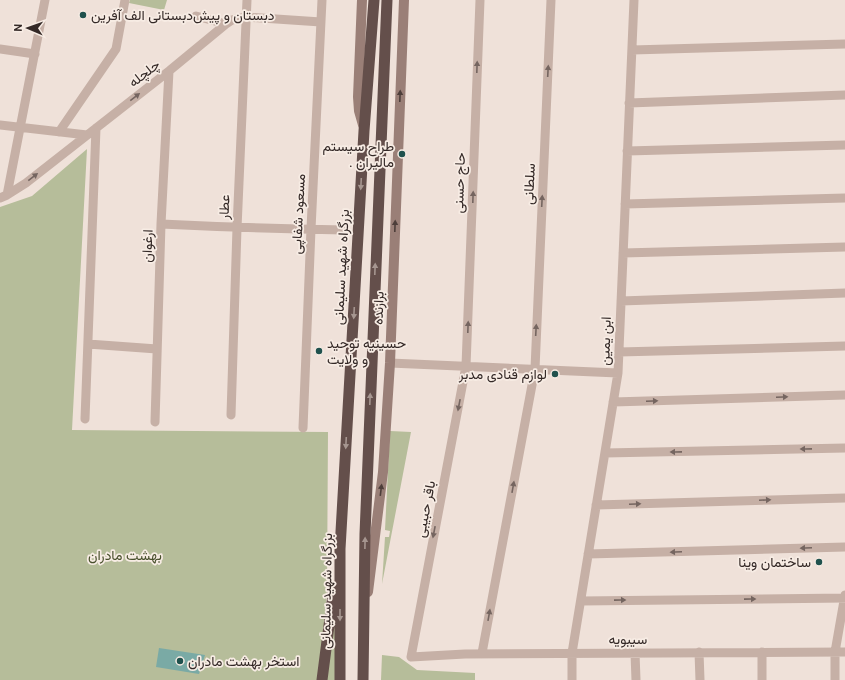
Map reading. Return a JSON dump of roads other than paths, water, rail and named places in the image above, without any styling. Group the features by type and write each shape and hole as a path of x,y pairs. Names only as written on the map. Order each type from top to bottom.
{"highway":[{"name":"بزرگراه شهید سلیمانی","path":"340,680 340,548 364,131 374,0"},
{"path":"363,680 365,534 387,0"},
{"path":"322,680 340,548"}],"main road":[{"path":"362,0 358,97 359,111 364,131"},
{"name":"برازنده","path":"363,640 383,472 390,363 404,0"}],"street":[{"path":"4,196 20,127 45,0"},
{"path":"59,132 116,49 125,0"},
{"name":"عطار","path":"231,415 237,228 247,0"},
{"name":"مسعود شفاپی","path":"303,428 322,0"},
{"name":"حاج حسنی","path":"466,366 480,0"},
{"name":"سلطانی","path":"482,654 535,369 552,0"},
{"name":"ابن یمین","path":"572,680 572,653 618,373 634,0"},
{"path":"196,16 226,24"},
{"name":"چلچله","path":"4,196 26,183 232,20 246,17 321,22"},
{"path":"632,50 845,44"},
{"path":"0,49 35,54"},
{"name":"ارغوان","path":"155,422 161,224 169,71"},
{"path":"629,103 845,95"},
{"path":"0,125 86,135"},
{"path":"85,419 96,128"},
{"path":"627,152 845,145"},
{"path":"625,204 845,198"},
{"path":"161,224 237,228 344,230"},
{"path":"623,252 845,247"},
{"path":"621,301 845,293"},
{"path":"88,344 157,349"},
{"path":"619,352 845,346"},
{"path":"390,363 618,373"},
{"name":"باقر حبیبی","path":"411,657 466,366"},
{"path":"613,402 845,395"},
{"path":"605,453 845,448"},
{"path":"596,505 845,498"},
{"path":"588,554 845,547"},
{"path":"835,680 835,652 845,595"},
{"path":"581,601 845,598"},
{"path":"699,652 700,680"},
{"path":"762,652 762,680"},
{"name":"سیبویه","path":"411,657 464,654 845,652"},
{"path":"635,653 636,680"}],"water":[{"name":"استخر بهشت مادران","path":"159,648 205,655 199,674 156,667"}],"place":[{"name":"دبستان و پیش‌دبستانی الف آفرین","path":"83,15"},
{"name":"طراح سیستم . مالیران","path":"402,154"},
{"name":"حسینیه توحید و ولایت","path":"319,351"},
{"name":"لوازم قنادى مدبر","path":"555,374"},
{"name":"ساختمان وینا","path":"819,562"},
{"name":"استخر بهشت مادران","path":"180,661"}],"park label":[{"name":"بهشت مادران","path":"125,555"}]}
